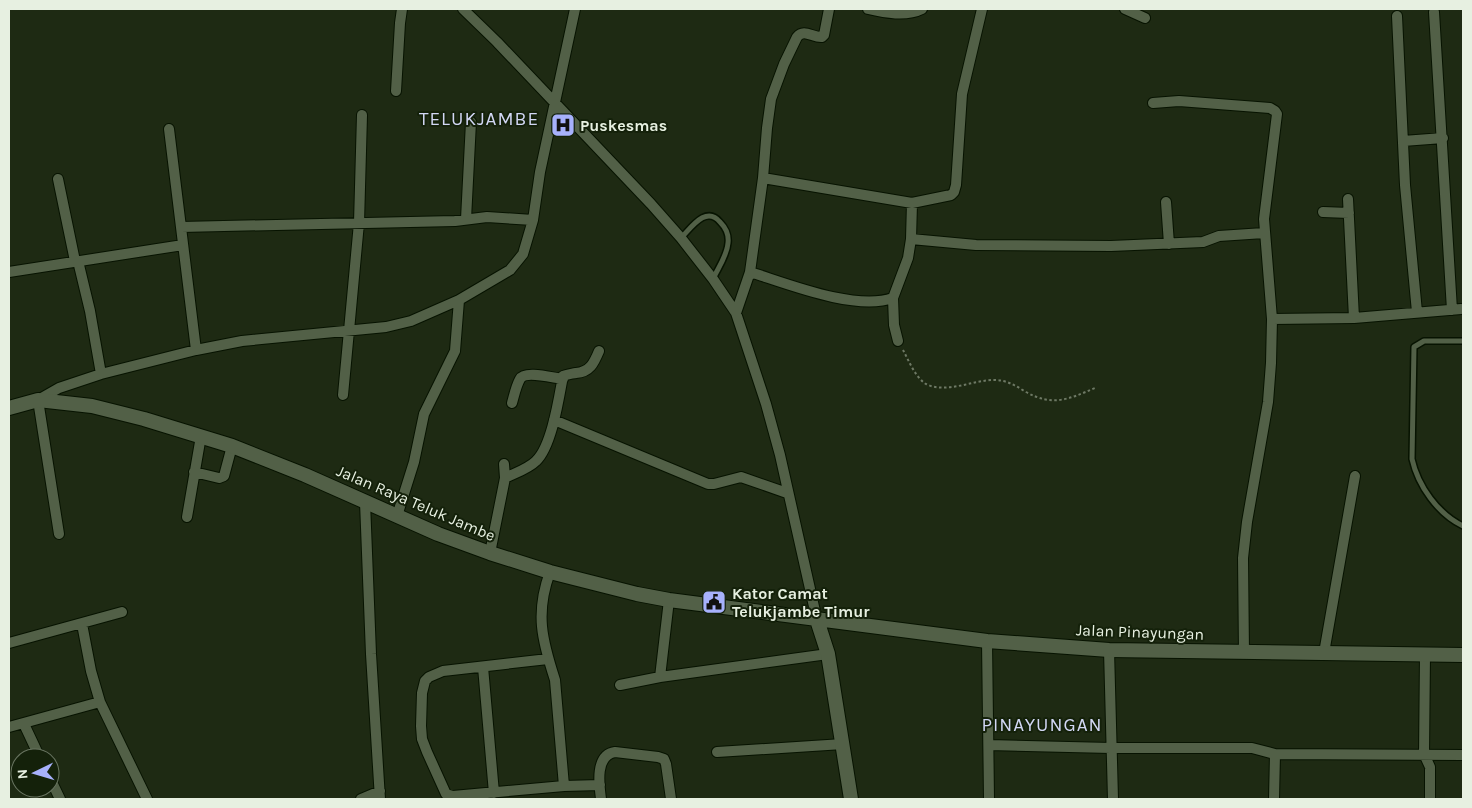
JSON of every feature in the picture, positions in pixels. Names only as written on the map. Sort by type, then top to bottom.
[{"type":"main road","name":"Jalan Raya Teluk Jambe","points":[[9,408],[38,400],[92,406],[232,446],[305,475],[438,534],[550,572],[669,600],[817,620]]},
{"type":"main road","name":"Jalan Pinayungan","points":[[817,620],[987,641],[1109,650],[1463,656]]},
{"type":"main road","points":[[817,620],[828,654],[851,799]]},
{"type":"street","points":[[396,91],[402,9]]},
{"type":"street","points":[[463,9],[497,42],[651,204],[713,278],[736,313],[766,404],[780,456],[817,620]]},
{"type":"street","points":[[58,534],[38,400],[59,388],[101,374],[196,350],[242,341],[386,327],[411,321],[459,300],[510,270],[523,254],[533,220],[540,172],[575,9]]},
{"type":"street","points":[[736,313],[750,272],[763,178],[771,99],[800,33],[804,32],[818,38],[822,37],[829,9]]},
{"type":"street","points":[[868,9],[903,14],[922,9]]},
{"type":"street","points":[[763,178],[912,203],[952,196],[954,192],[962,94],[982,9]]},
{"type":"street","points":[[1125,9],[1145,18]]},
{"type":"street","points":[[1272,319],[1354,318],[1456,309],[1434,12]]},
{"type":"street","points":[[1397,16],[1403,142],[1417,312]]},
{"type":"street","points":[[1153,102],[1179,101],[1270,108],[1275,110],[1277,114],[1264,219],[1272,319],[1268,402],[1247,522],[1243,558],[1244,653]]},
{"type":"street","points":[[343,396],[358,223],[362,115]]},
{"type":"street","points":[[466,219],[471,122]]},
{"type":"street","points":[[169,129],[196,350]]},
{"type":"street","points":[[1403,142],[1443,138]]},
{"type":"street","points":[[58,178],[76,261],[90,311],[101,374]]},
{"type":"street","points":[[1348,199],[1354,318]]},
{"type":"street","points":[[1166,202],[1169,244]]},
{"type":"street","points":[[898,341],[894,325],[893,298],[908,258],[911,239],[912,203]]},
{"type":"street","points":[[1323,212],[1349,213]]},
{"type":"street","points":[[181,227],[455,221],[486,217],[533,220]]},
{"type":"street","points":[[911,239],[976,245],[1024,246],[1169,244],[1203,242],[1219,236],[1264,233]]},
{"type":"street","points":[[9,272],[183,246]]},
{"type":"street","points":[[750,272],[832,296],[872,302],[893,298]]},
{"type":"street","points":[[397,516],[414,462],[424,414],[455,350],[459,300]]},
{"type":"street","points":[[505,478],[536,461],[544,450],[554,420],[563,376],[589,369],[593,365],[599,351]]},
{"type":"street","points":[[512,403],[520,378],[524,375],[534,374],[562,379]]},
{"type":"street","points":[[554,420],[708,484],[741,477],[787,493]]},
{"type":"street","points":[[187,517],[201,436]]},
{"type":"street","points":[[194,472],[219,478],[224,476],[232,446]]},
{"type":"street","points":[[490,553],[505,478],[504,464]]},
{"type":"street","points":[[1324,654],[1355,476]]},
{"type":"street","points":[[361,799],[380,795],[371,654],[365,502]]},
{"type":"street","points":[[550,572],[542,600],[540,619],[542,637],[555,680],[564,786]]},
{"type":"street","points":[[660,677],[669,600]]},
{"type":"street","points":[[9,643],[122,612]]},
{"type":"street","points":[[82,624],[91,672],[100,702],[147,799]]},
{"type":"street","points":[[987,641],[989,799]]},
{"type":"street","points":[[1109,650],[1113,799]]},
{"type":"street","points":[[620,685],[660,677],[828,654]]},
{"type":"street","points":[[1425,655],[1424,754],[1430,767],[1430,799]]},
{"type":"street","points":[[548,659],[443,671],[429,677],[425,681],[422,693],[421,726],[426,752],[446,794],[453,796],[564,786],[600,785]]},
{"type":"street","points":[[483,667],[494,793]]},
{"type":"street","points":[[9,728],[100,702]]},
{"type":"street","points":[[24,724],[35,748]]},
{"type":"street","points":[[717,752],[843,744]]},
{"type":"street","points":[[989,745],[1111,748],[1252,748],[1275,754],[1463,755]]},
{"type":"street","points":[[601,799],[602,762],[604,757],[615,752],[658,757],[664,760],[672,799]]},
{"type":"street","points":[[1274,799],[1275,754]]},
{"type":"lane","points":[[681,238],[704,216],[711,215],[717,218],[723,225],[728,242],[726,253],[713,278]]},
{"type":"lane","points":[[1463,341],[1424,341],[1414,347],[1412,459],[1414,469],[1436,506],[1450,520],[1463,526]]},
{"type":"path","points":[[898,341],[919,378],[927,384],[949,387],[994,380],[1005,381],[1031,394],[1056,402],[1095,388]]},
{"type":"place","name":"Puskesmas","points":[[563,125]]},
{"type":"place","name":"Kator Camat Telukjambe Timur","points":[[714,602]]},
{"type":"district","name":"TELUKJAMBE","points":[[479,119]]},
{"type":"district","name":"PINAYUNGAN","points":[[1042,725]]}]
